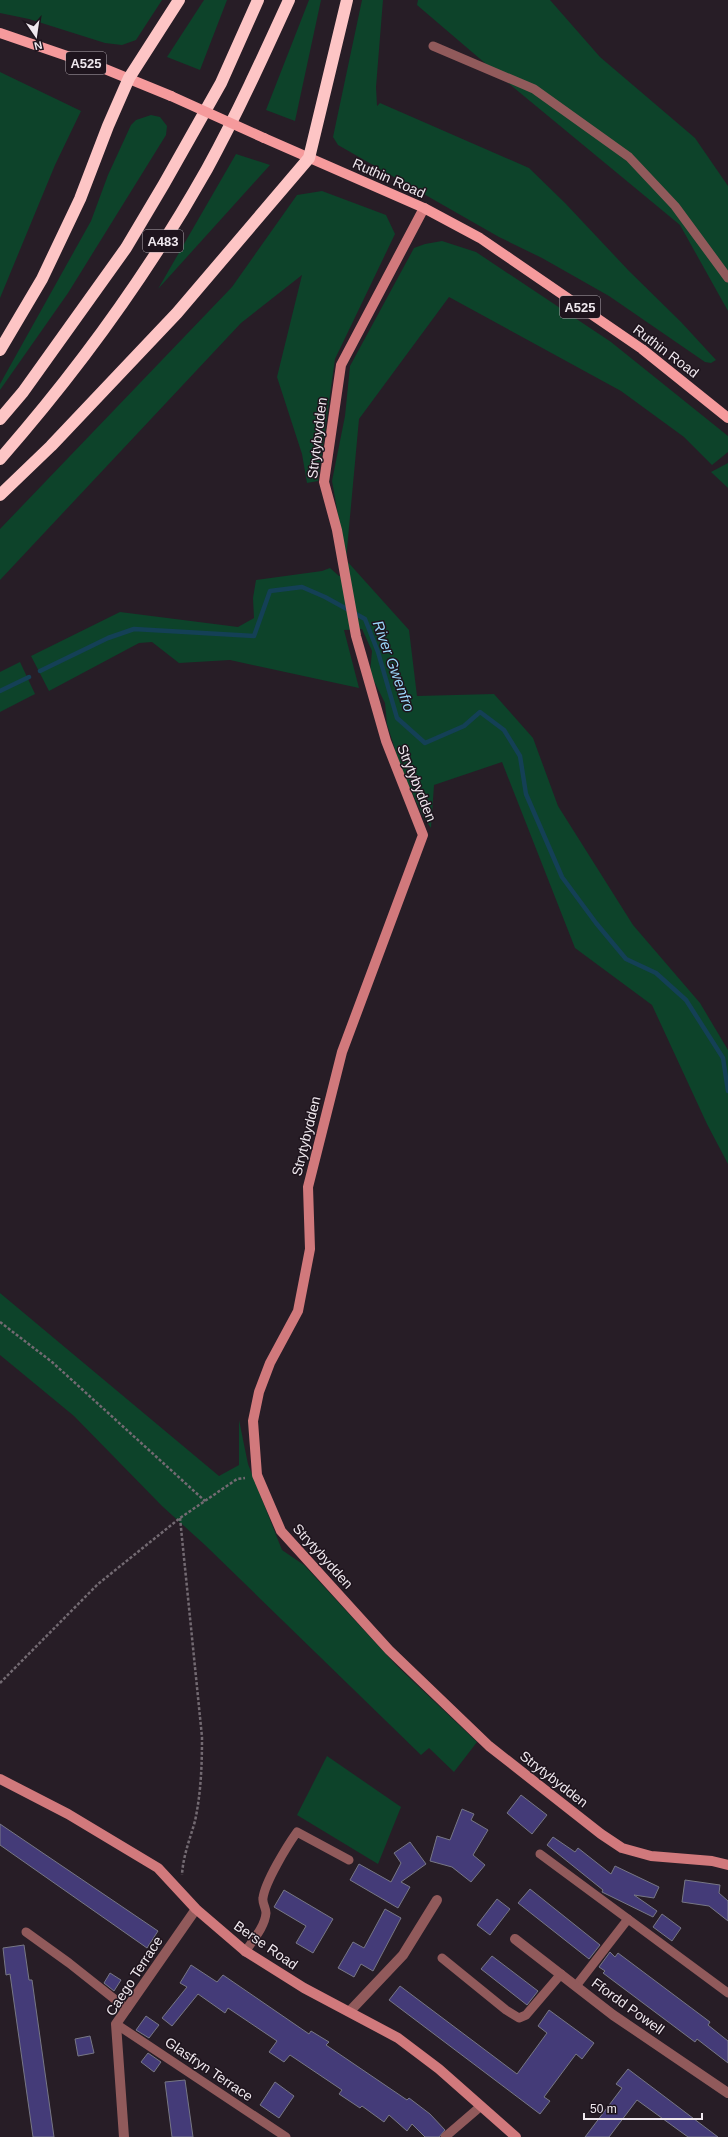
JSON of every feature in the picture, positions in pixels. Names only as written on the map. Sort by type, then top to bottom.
[{"type":"highway","points":[[0,350],[42,279],[80,199],[108,126],[129,78],[178,0]]},
{"type":"highway","name":"A483","points":[[0,419],[23,392],[126,248],[221,83],[258,0]]},
{"type":"highway","name":"A483","points":[[0,459],[85,357],[162,242],[206,169],[246,94],[289,0]]},
{"type":"highway","points":[[0,495],[51,446],[177,312],[309,158],[347,0]]},
{"type":"main road","name":"Ruthin Road","points":[[0,34],[129,78],[424,208],[480,238],[635,344],[728,418]]},
{"type":"street","name":"Strytybydden","points":[[424,208],[342,365],[324,482],[337,530],[353,619],[386,741],[423,835],[342,1052],[308,1187],[310,1250],[298,1311],[270,1363],[259,1392],[253,1421],[257,1475],[281,1531],[389,1650],[489,1746],[601,1834],[622,1848],[651,1856],[712,1861],[728,1865]]},
{"type":"street","name":"Berse Road","points":[[0,1779],[68,1814],[158,1868],[196,1910],[245,1952],[304,1988],[350,2011],[398,2038],[439,2069],[516,2137]]},
{"type":"street","points":[[350,2011],[403,1955],[437,1900]]},
{"type":"street","name":"Caego Terrace","points":[[124,2137],[116,2024],[196,1910]]},
{"type":"street","name":"Ffordd Powell","points":[[515,1939],[613,2015],[728,2093]]},
{"type":"lane","points":[[433,46],[534,89],[630,157],[675,206],[728,278]]},
{"type":"lane","points":[[245,1952],[263,1924],[266,1914],[263,1899],[267,1886],[297,1832],[349,1860]]},
{"type":"lane","points":[[540,1854],[728,1993]]},
{"type":"lane","points":[[576,1986],[628,1919]]},
{"type":"lane","points":[[26,1932],[69,1962],[126,2010]]},
{"type":"lane","points":[[442,1958],[506,2010],[519,2018],[526,2016],[561,1974]]},
{"type":"lane","name":"Glasfryn Terrace","points":[[116,2024],[286,2137]]},
{"type":"lane","points":[[446,2137],[481,2106]]},
{"type":"path","points":[[0,1322],[52,1362],[205,1501]]},
{"type":"path","points":[[0,1683],[98,1584],[180,1518],[237,1479],[257,1475]]},
{"type":"path","points":[[180,1518],[202,1737],[202,1767],[195,1820],[182,1862],[181,1893]]},
{"type":"green space","points":[[0,0],[162,0],[136,40],[122,45],[105,43],[29,19],[0,13]]},
{"type":"green space","points":[[204,0],[227,0],[200,70],[167,57]]},
{"type":"green space","points":[[309,0],[321,0],[295,121],[266,110]]},
{"type":"green space","points":[[362,0],[383,0],[376,87],[377,106],[380,103],[529,168],[681,322],[716,360],[711,363],[705,362],[609,296],[542,258],[499,237],[338,145],[333,137]]},
{"type":"green space","points":[[418,0],[550,0],[600,57],[695,138],[728,186],[728,311],[680,225],[513,87],[417,5]]},
{"type":"green space","points":[[0,72],[81,111],[55,165],[0,298]]},
{"type":"green space","points":[[151,115],[160,117],[167,126],[166,135],[68,293],[0,390],[0,384],[91,221],[108,175],[131,125],[136,120]]},
{"type":"green space","points":[[236,154],[270,165],[158,289]]},
{"type":"green space","points":[[322,191],[386,215],[395,234],[335,359],[318,481],[307,483],[302,454],[277,377],[302,275],[241,323],[0,580],[0,529],[232,287],[297,195]]},
{"type":"green space","points":[[442,241],[476,252],[611,342],[728,436],[728,452],[712,465],[684,437],[621,391],[449,297],[359,419],[346,560],[332,481],[345,416],[350,366],[414,248],[425,244]]},
{"type":"green space","points":[[728,463],[728,488],[711,472]]},
{"type":"green space","points":[[346,560],[409,630],[417,696],[494,694],[533,738],[558,806],[633,925],[700,1003],[728,1050],[728,1164],[707,1124],[652,1005],[575,948],[502,762],[434,785],[431,828],[424,818],[402,771],[387,724],[385,703],[370,673],[372,651],[362,629],[344,630],[359,688],[230,660],[179,663],[152,642],[139,643],[49,691],[31,656],[120,612],[238,627],[254,618],[253,598],[256,580],[322,571],[330,568],[339,576],[347,574]]},
{"type":"green space","points":[[20,662],[35,694],[0,712],[0,672]]},
{"type":"green space","points":[[0,1293],[219,1476],[239,1465],[239,1420],[248,1464],[282,1550],[304,1565],[397,1666],[477,1742],[454,1772],[429,1748],[421,1755],[205,1545],[162,1506],[74,1416],[0,1355]]},
{"type":"green space","points":[[327,1756],[401,1807],[378,1864],[297,1815]]},
{"type":"building","points":[[521,1795],[547,1815],[532,1834],[507,1813]]},
{"type":"building","points":[[462,1809],[474,1814],[471,1820],[488,1830],[473,1855],[485,1865],[471,1882],[452,1867],[430,1861],[437,1836],[450,1840]]},
{"type":"building","points":[[0,1824],[158,1931],[147,1948],[0,1845]]},
{"type":"building","points":[[553,1837],[575,1852],[578,1848],[611,1874],[615,1866],[659,1887],[654,1898],[634,1895],[657,1911],[653,1917],[602,1892],[603,1890],[547,1845]]},
{"type":"building","points":[[410,1842],[426,1864],[401,1882],[410,1887],[398,1908],[350,1880],[359,1864],[391,1882],[401,1863],[394,1853]]},
{"type":"building","points":[[685,1880],[720,1885],[719,1893],[728,1901],[728,1921],[709,1906],[682,1902]]},
{"type":"building","points":[[530,1889],[600,1945],[589,1959],[518,1903]]},
{"type":"building","points":[[284,1890],[333,1919],[313,1953],[296,1943],[306,1926],[274,1907]]},
{"type":"building","points":[[497,1899],[510,1909],[490,1935],[477,1925]]},
{"type":"building","points":[[385,1909],[401,1918],[373,1971],[361,1964],[354,1977],[338,1968],[353,1942],[364,1948]]},
{"type":"building","points":[[662,1914],[681,1928],[672,1941],[653,1927]]},
{"type":"building","points":[[24,1945],[29,1980],[32,1980],[54,2137],[33,2137],[10,1974],[6,1975],[3,1948]]},
{"type":"building","points":[[610,1952],[615,1957],[618,1953],[710,2022],[708,2025],[728,2041],[728,2063],[697,2039],[695,2042],[603,1973],[605,1971],[599,1967]]},
{"type":"building","points":[[492,1956],[538,1991],[527,2005],[481,1969]]},
{"type":"building","points":[[191,1965],[217,1982],[223,1975],[309,2034],[311,2031],[329,2042],[326,2045],[407,2100],[409,2098],[430,2114],[445,2130],[439,2137],[425,2137],[412,2124],[407,2131],[389,2115],[384,2122],[362,2106],[360,2108],[339,2094],[342,2090],[290,2055],[284,2062],[269,2052],[277,2041],[228,2008],[225,2013],[198,1994],[172,2026],[162,2018],[187,1987],[180,1983]]},
{"type":"building","points":[[110,1973],[121,1980],[114,1991],[104,1983]]},
{"type":"building","points":[[400,1986],[517,2074],[547,2033],[538,2026],[549,2010],[594,2043],[582,2059],[576,2054],[544,2097],[550,2101],[540,2114],[389,2000]]},
{"type":"building","points":[[146,2016],[159,2025],[149,2038],[136,2030]]},
{"type":"building","points":[[90,2036],[94,2053],[78,2056],[75,2039]]},
{"type":"building","points":[[148,2053],[161,2062],[154,2072],[141,2062]]},
{"type":"building","points":[[628,2069],[718,2137],[688,2137],[637,2100],[609,2137],[585,2137],[622,2088],[616,2084]]},
{"type":"building","points":[[185,2080],[193,2137],[172,2137],[165,2082]]},
{"type":"building","points":[[275,2082],[294,2096],[279,2118],[260,2105]]},
{"type":"waterway","name":"River Gwenfro","points":[[40,671],[108,638],[134,629],[254,636],[270,591],[302,587],[325,597],[365,619],[378,652],[397,718],[425,743],[464,726],[480,712],[504,730],[520,756],[526,794],[562,877],[596,923],[626,959],[656,973],[686,1000],[723,1058],[728,1091]]},
{"type":"waterway","name":"River Gwenfro","points":[[0,691],[29,677]]}]
